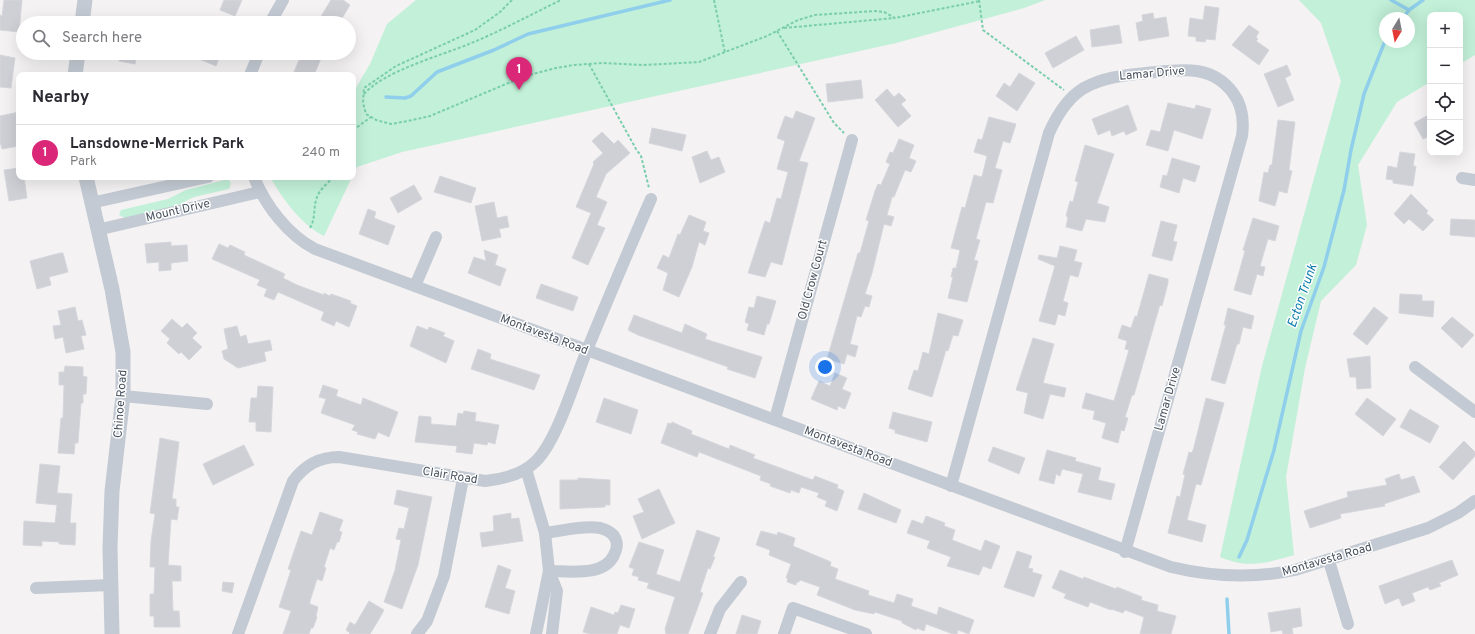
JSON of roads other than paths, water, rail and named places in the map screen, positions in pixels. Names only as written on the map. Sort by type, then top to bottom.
[{"type":"street","points":[[83,16],[85,0]]},
{"type":"street","points":[[274,16],[283,0]]},
{"type":"street","points":[[76,72],[77,60]]},
{"type":"street","points":[[251,72],[256,60]]},
{"type":"street","name":"Lamar Drive","points":[[950,486],[1049,132],[1054,120],[1073,96],[1096,82],[1128,75],[1178,70],[1209,73],[1224,81],[1235,95],[1243,115],[1242,136],[1125,552]]},
{"type":"street","name":"Old Crow Court","points":[[775,419],[852,140]]},
{"type":"street","points":[[1462,178],[1475,180]]},
{"type":"street","name":"Chinoe Road","points":[[87,180],[121,333],[124,366],[123,396],[112,491],[110,548],[112,634]]},
{"type":"street","points":[[91,203],[194,180]]},
{"type":"street","name":"Montavesta Road","points":[[255,180],[260,192],[290,229],[307,245],[586,351],[775,419],[1125,552],[1171,568],[1198,574],[1230,577],[1273,575],[1329,561],[1428,528],[1458,513],[1475,501]]},
{"type":"street","name":"Mount Drive","points":[[97,230],[260,192]]},
{"type":"street","name":"Clair Road","points":[[238,634],[287,494],[293,480],[307,466],[322,459],[339,457],[462,479],[485,481],[508,477],[526,469],[536,462],[549,444],[586,351],[651,199]]},
{"type":"street","points":[[416,286],[436,237]]},
{"type":"street","points":[[1414,367],[1475,412]]},
{"type":"street","points":[[123,396],[207,404]]},
{"type":"street","points":[[526,469],[545,534],[549,571],[557,591],[552,634]]},
{"type":"street","points":[[417,634],[427,621],[444,576],[462,479]]},
{"type":"street","points":[[545,534],[599,528],[611,532],[616,541],[616,552],[612,561],[604,566],[590,570],[549,571]]},
{"type":"street","points":[[1329,561],[1348,624]]},
{"type":"street","points":[[536,634],[549,571]]},
{"type":"street","points":[[710,634],[720,609],[741,582]]},
{"type":"street","points":[[36,588],[111,585]]},
{"type":"street","points":[[784,634],[793,608],[866,634]]},
{"type":"waterway","points":[[386,97],[405,98],[411,96],[437,72],[494,50],[528,34],[670,0]]},
{"type":"waterway","points":[[1391,0],[1409,10]]},
{"type":"waterway","name":"Ecton Trunk","points":[[1408,12],[1423,0]]},
{"type":"waterway","name":"Ecton Trunk","points":[[1239,557],[1247,540],[1274,450],[1301,331],[1324,267],[1344,190],[1351,150],[1364,94],[1382,48]]},
{"type":"waterway","name":"Ecton Trunk","points":[[1227,599],[1229,634]]},
{"type":"place","name":"Lansdowne-Merrick Park","points":[[519,90]]}]
